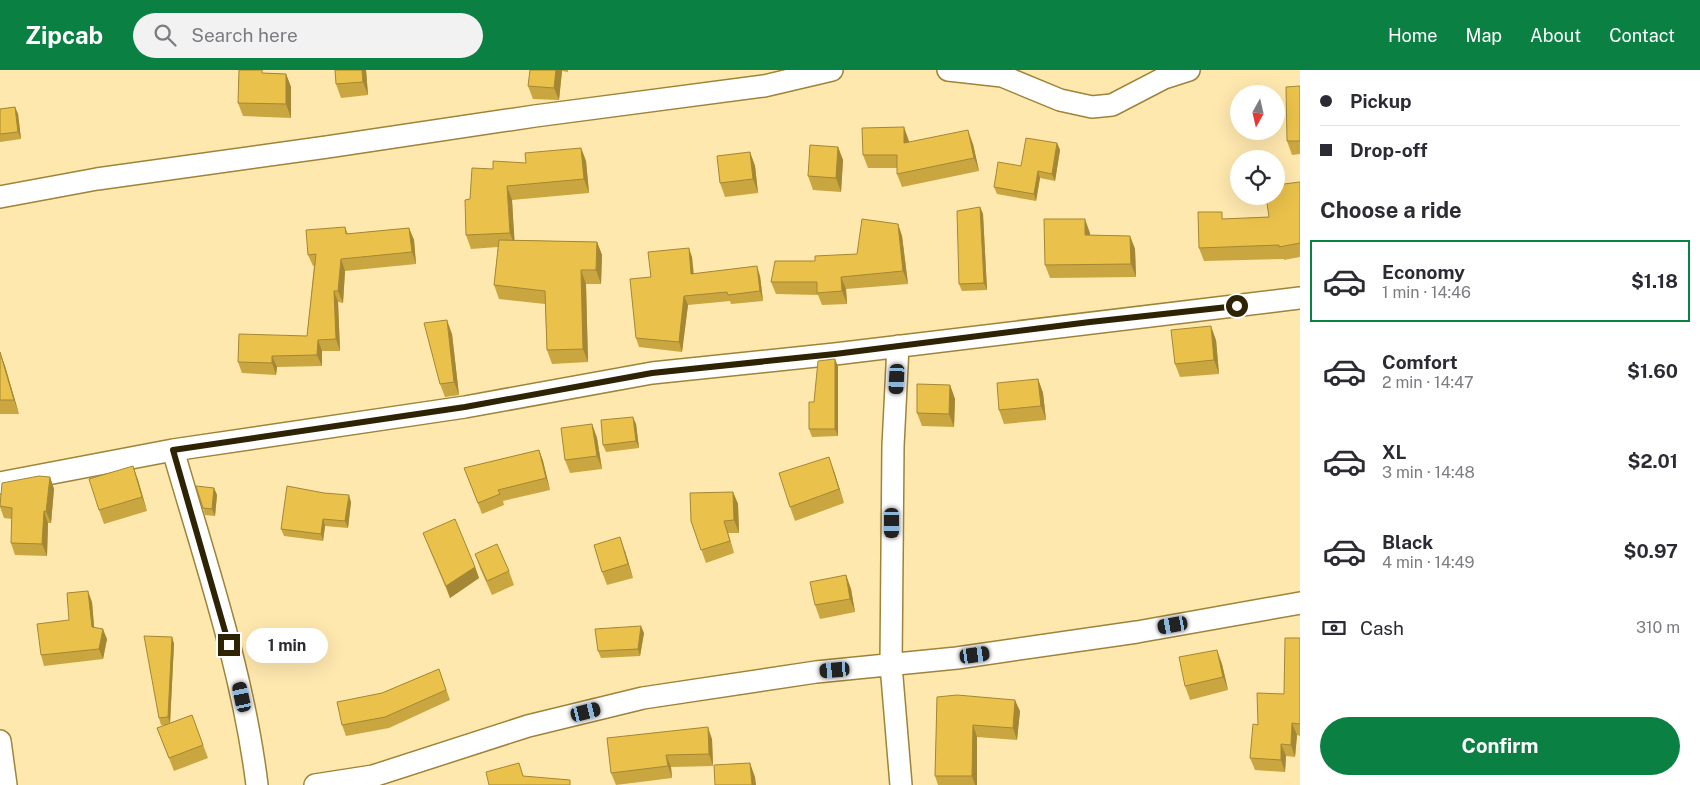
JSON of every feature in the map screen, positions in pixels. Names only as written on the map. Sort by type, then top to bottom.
[{"type":"street","points":[[0,197],[97,179],[535,116],[764,86],[832,70]]},
{"type":"street","points":[[948,70],[1002,76],[1060,100],[1092,107],[1112,105],[1164,78],[1189,70]]},
{"type":"street","points":[[0,483],[173,450],[465,407],[652,373],[1300,298]]},
{"type":"street","points":[[898,346],[893,446],[891,665],[901,785]]},
{"type":"street","points":[[173,450],[234,662],[253,751],[257,785]]},
{"type":"street","points":[[315,785],[373,776],[528,726],[643,698],[816,672],[957,658],[1137,632],[1300,603]]},
{"type":"street","points":[[0,741],[6,785]]},
{"type":"building","points":[[239,70],[262,70],[262,73],[286,74],[286,104],[238,103]]},
{"type":"building","points":[[335,70],[362,70],[363,82],[336,84]]},
{"type":"building","points":[[530,70],[556,70],[554,88],[528,86]]},
{"type":"building","points":[[1300,86],[1300,141],[1287,141],[1286,87]]},
{"type":"building","points":[[15,107],[18,132],[0,134],[0,109]]},
{"type":"building","points":[[904,127],[904,143],[968,130],[974,158],[897,174],[897,155],[863,155],[862,128]]},
{"type":"building","points":[[1026,138],[1057,143],[1052,174],[1038,171],[1034,194],[994,187],[998,162],[1021,166]]},
{"type":"building","points":[[810,145],[838,147],[836,178],[808,176]]},
{"type":"building","points":[[581,148],[584,179],[507,186],[510,233],[466,235],[465,200],[470,199],[472,168],[493,169],[493,161],[526,163],[525,153]]},
{"type":"building","points":[[750,152],[753,179],[720,183],[717,156]]},
{"type":"building","points":[[1300,182],[1300,243],[1279,247],[1279,245],[1199,248],[1198,212],[1222,212],[1222,219],[1269,217],[1267,205],[1285,205],[1285,184]]},
{"type":"building","points":[[980,207],[984,283],[959,284],[957,211]]},
{"type":"building","points":[[862,219],[898,224],[903,271],[841,277],[842,291],[817,293],[817,282],[771,282],[775,261],[815,261],[815,256],[857,254]]},
{"type":"building","points":[[1044,219],[1085,219],[1085,235],[1130,236],[1131,264],[1045,265]]},
{"type":"building","points":[[345,227],[346,234],[409,228],[412,252],[341,259],[338,291],[334,291],[336,339],[318,340],[317,355],[272,356],[272,363],[238,362],[239,334],[307,336],[316,254],[308,255],[306,230]]},
{"type":"building","points":[[499,240],[597,242],[596,270],[581,270],[583,349],[547,350],[545,291],[494,285]]},
{"type":"building","points":[[689,248],[691,274],[757,266],[760,291],[728,295],[727,292],[684,296],[679,342],[636,338],[630,279],[651,277],[648,252]]},
{"type":"building","points":[[447,320],[454,382],[440,384],[424,323]]},
{"type":"building","points":[[1211,326],[1214,360],[1175,364],[1171,330]]},
{"type":"building","points":[[0,352],[14,400],[0,400]]},
{"type":"building","points":[[835,359],[835,429],[809,429],[809,402],[814,402],[818,361]]},
{"type":"building","points":[[1038,379],[1041,406],[999,410],[997,383]]},
{"type":"building","points":[[917,384],[950,385],[949,414],[917,413]]},
{"type":"building","points":[[633,417],[636,441],[603,445],[601,420]]},
{"type":"building","points":[[592,424],[597,456],[565,460],[561,428]]},
{"type":"building","points":[[539,450],[546,478],[498,490],[500,494],[478,503],[464,468]]},
{"type":"building","points":[[829,457],[839,489],[790,507],[779,473]]},
{"type":"building","points":[[133,466],[142,497],[99,510],[89,479]]},
{"type":"building","points":[[39,476],[50,477],[46,512],[44,511],[42,544],[11,543],[12,508],[0,506],[2,483]]},
{"type":"building","points":[[196,486],[214,488],[212,509],[203,508]]},
{"type":"building","points":[[287,486],[324,493],[349,495],[345,521],[323,519],[321,534],[281,529]]},
{"type":"building","points":[[733,492],[734,520],[724,521],[730,541],[701,550],[691,521],[690,493]]},
{"type":"building","points":[[455,519],[475,567],[446,586],[423,533]]},
{"type":"building","points":[[620,537],[628,564],[602,572],[594,545]]},
{"type":"building","points":[[497,544],[509,571],[487,581],[475,554]]},
{"type":"building","points":[[846,575],[850,599],[815,605],[810,582]]},
{"type":"building","points":[[88,591],[92,627],[103,629],[99,649],[41,655],[37,624],[69,620],[67,593]]},
{"type":"building","points":[[641,626],[638,649],[598,651],[595,629]]},
{"type":"building","points":[[144,636],[172,637],[168,717],[159,718]]},
{"type":"building","points":[[1285,638],[1300,638],[1300,724],[1292,723],[1291,745],[1281,744],[1281,760],[1250,758],[1253,724],[1258,725],[1257,693],[1284,694]]},
{"type":"building","points":[[1217,650],[1223,677],[1185,686],[1179,657]]},
{"type":"building","points":[[439,669],[446,690],[385,717],[342,725],[337,702],[382,693]]},
{"type":"building","points":[[957,695],[1015,700],[1013,728],[973,725],[972,776],[935,776],[937,697]]},
{"type":"building","points":[[192,715],[203,745],[169,758],[157,728]]},
{"type":"building","points":[[708,727],[709,754],[666,755],[668,766],[611,773],[607,738]]},
{"type":"building","points":[[519,763],[523,776],[570,780],[570,785],[489,785],[486,772]]},
{"type":"building","points":[[750,763],[752,785],[715,785],[714,765]]},
{"type":"route","points":[[229,645],[173,450],[465,407],[652,373],[835,354],[1090,322],[1237,306]]}]
